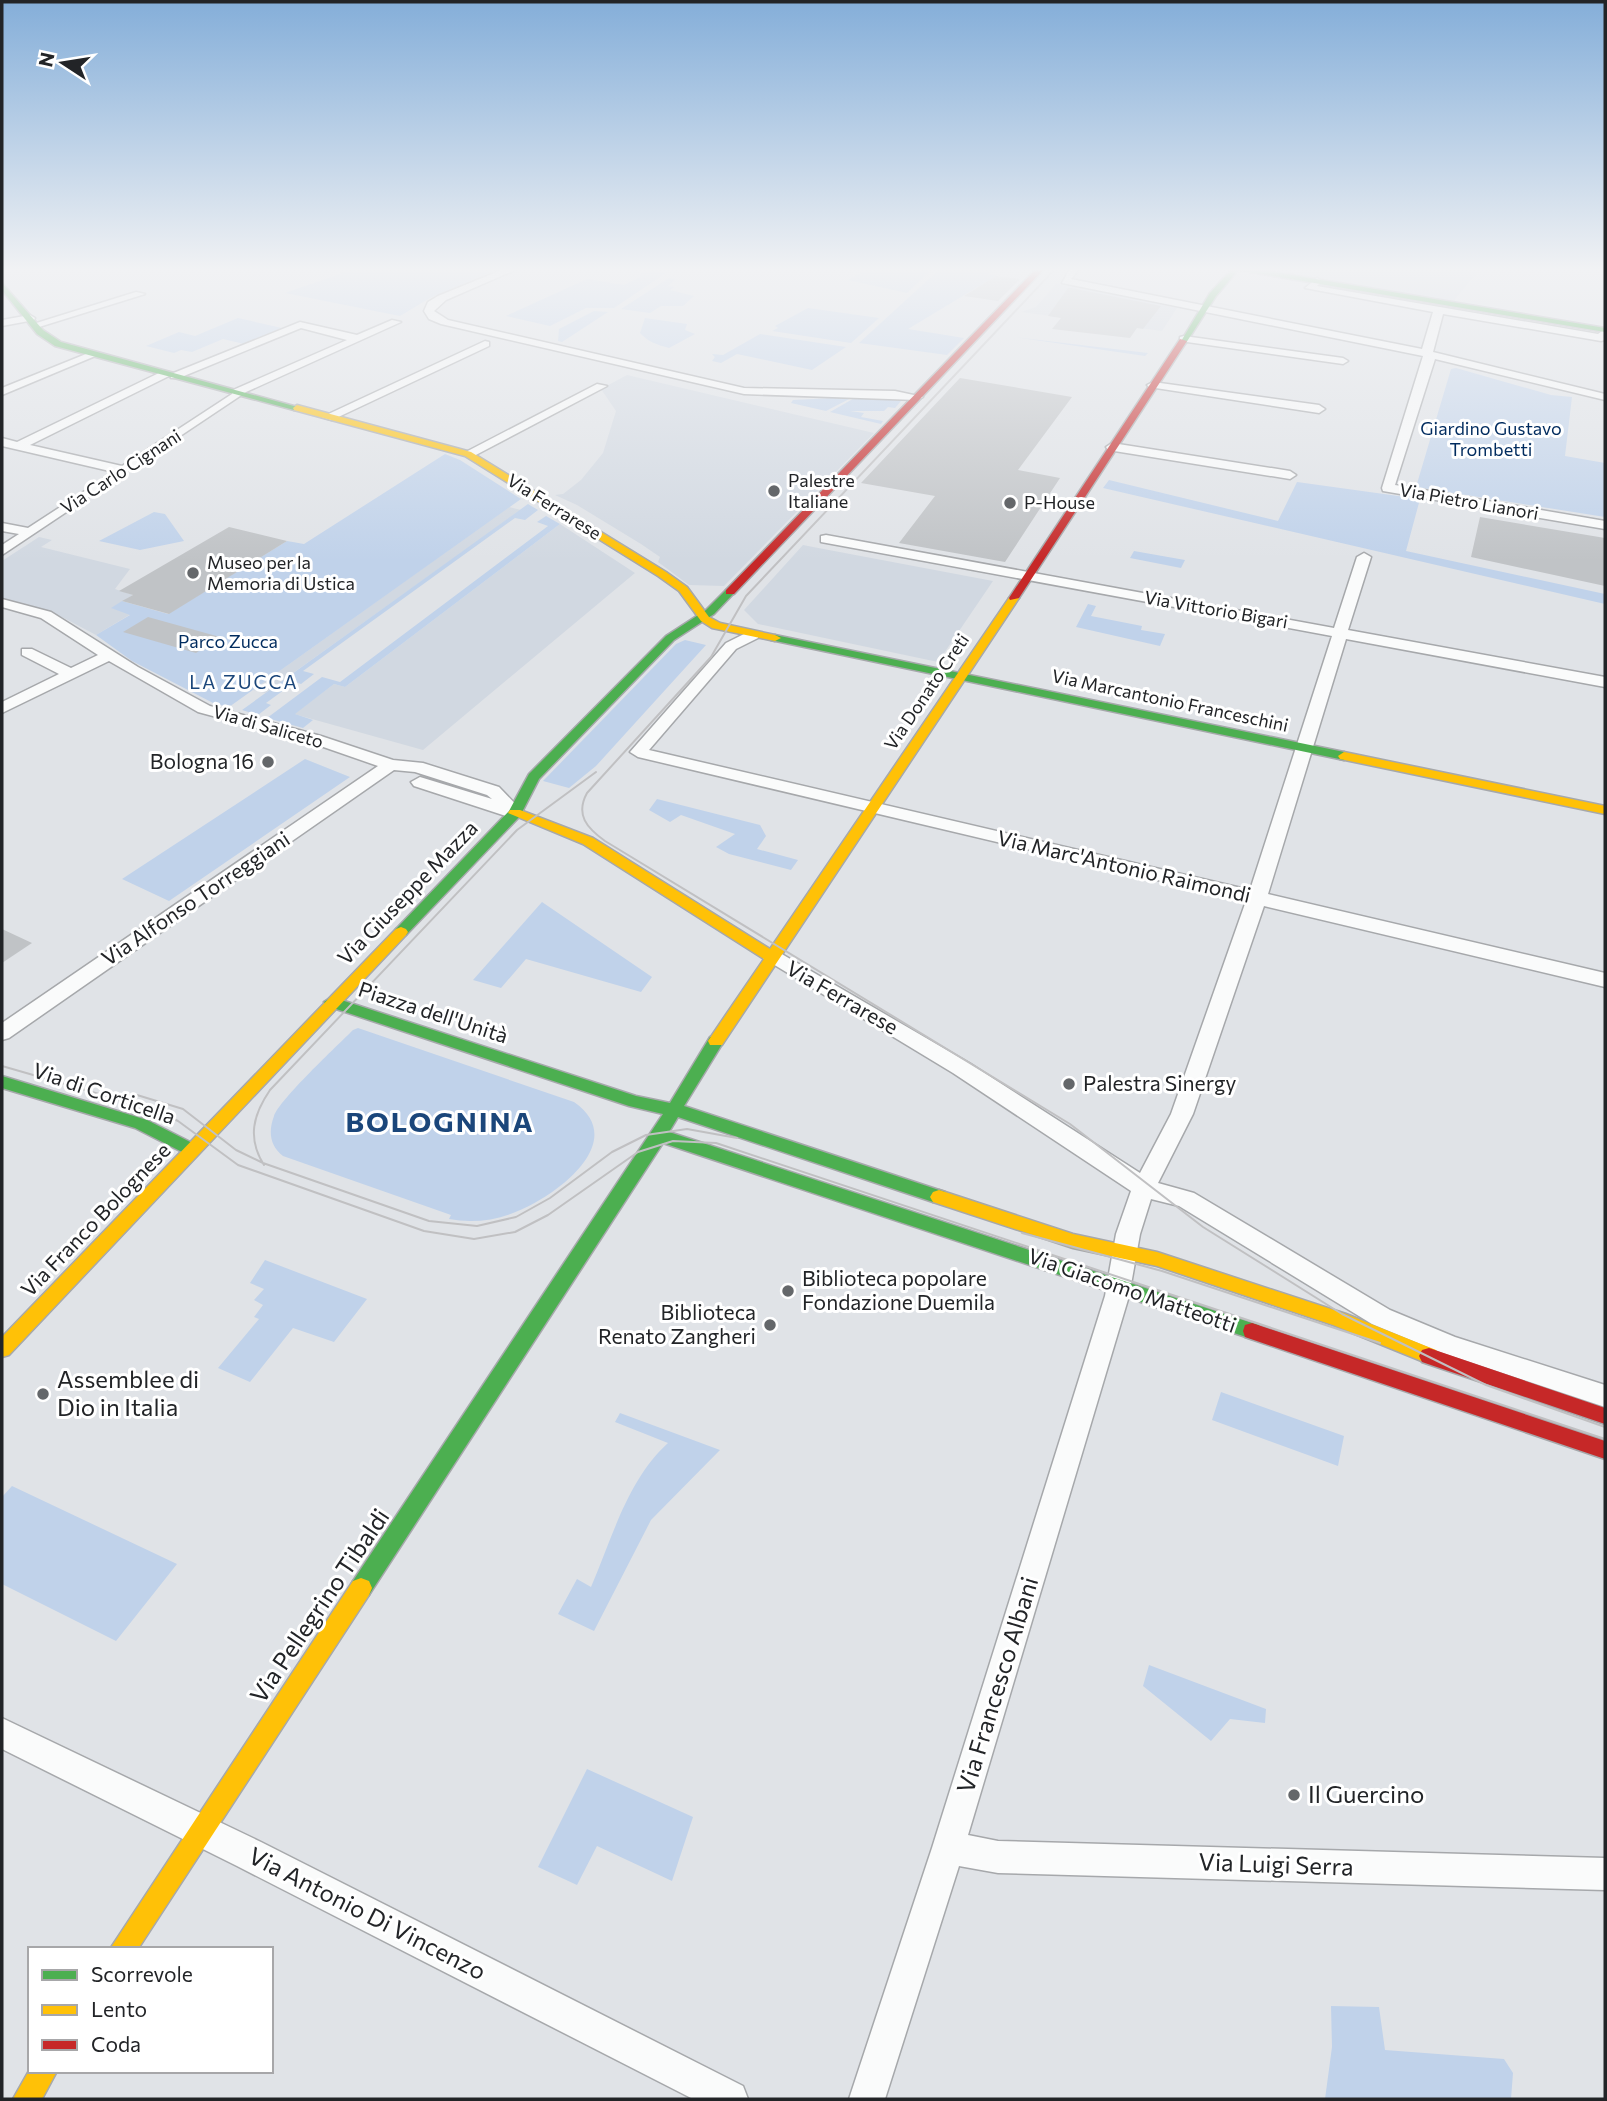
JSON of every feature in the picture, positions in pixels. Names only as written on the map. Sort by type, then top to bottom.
[{"type":"main road","name":"Via Ferrarese","points":[[134,365],[468,454],[683,589],[703,617]]},
{"type":"main road","points":[[515,813],[534,777],[683,628],[703,617],[735,587],[948,365]]},
{"type":"main road","name":"Via Donato Creti","points":[[773,958],[1166,365]]},
{"type":"main road","name":"Via Ferrarese","points":[[640,560],[685,615],[683,628]]},
{"type":"main road","points":[[683,589],[716,591],[735,587]]},
{"type":"main road","name":"Via Marcantonio Franceschini","points":[[703,617],[713,625],[753,635],[1605,810]]},
{"type":"main road","name":"Via Ferrarese","points":[[515,813],[601,849],[773,958]]},
{"type":"main road","name":"Via Giuseppe Mazza","points":[[332,1002],[515,813]]},
{"type":"main road","points":[[660,1132],[773,958]]},
{"type":"main road","name":"Piazza dell'Unità","points":[[192,1150],[332,1002],[635,1102],[673,1109]]},
{"type":"main road","name":"Via di Corticella","points":[[2,1082],[141,1124],[192,1150]]},
{"type":"main road","name":"Piazza dell'Unità","points":[[635,1102],[653,1114],[660,1132]]},
{"type":"main road","name":"Via Giacomo Matteotti","points":[[673,1109],[1073,1241],[1121,1269],[1157,1259],[1339,1319],[1442,1362],[1605,1416]]},
{"type":"main road","name":"Via Giacomo Matteotti","points":[[660,1132],[724,1154],[1121,1269],[1605,1450]]},
{"type":"main road","name":"Via Pellegrino Tibaldi","points":[[124,1947],[199,1829],[660,1132]]},
{"type":"main road","name":"Via Franco Bolognese","points":[[2,1349],[192,1150]]},
{"type":"main road","points":[[26,2099],[43,2073]]},
{"type":"street","points":[[2,393],[69,365]]},
{"type":"street","points":[[18,446],[196,365]]},
{"type":"street","name":"Via Carlo Cignani","points":[[2,551],[239,393],[301,365]]},
{"type":"street","points":[[328,417],[440,365]]},
{"type":"street","points":[[636,365],[764,393],[863,391],[917,397]]},
{"type":"street","name":"Via Pietro Lianori","points":[[1426,365],[1388,488],[1605,525]]},
{"type":"street","points":[[1471,365],[1605,397]]},
{"type":"street","points":[[1153,385],[1319,409]]},
{"type":"street","points":[[468,454],[601,386]]},
{"type":"street","points":[[2,442],[123,470]]},
{"type":"street","points":[[1112,447],[1290,475]]},
{"type":"street","points":[[2,527],[30,531]]},
{"type":"street","name":"Via Vittorio Bigari","points":[[826,539],[1605,682]]},
{"type":"street","name":"Via Francesco Albani","points":[[867,2099],[948,1848],[1144,1188],[1172,1140],[1182,1114],[1257,898],[1364,557]]},
{"type":"street","name":"Via di Saliceto","points":[[2,603],[46,615],[204,709],[315,739],[391,765],[408,777],[515,813]]},
{"type":"street","name":"Via Marc'Antonio Raimondi","points":[[753,635],[731,646],[638,752],[1605,980]]},
{"type":"street","points":[[27,652],[71,674]]},
{"type":"street","points":[[2,708],[110,655]]},
{"type":"street","name":"Via Alfonso Torreggiani","points":[[2,1033],[391,765]]},
{"type":"street","name":"Via Ferrarese","points":[[773,958],[961,1068],[1095,1153],[1144,1188],[1186,1199],[1381,1317],[1449,1345],[1605,1396]]},
{"type":"street","name":"Via Antonio Di Vincenzo","points":[[2,1733],[199,1829],[730,2099]]},
{"type":"street","name":"Via Luigi Serra","points":[[948,1848],[999,1857],[1605,1874]]},
{"type":"shaded area","points":[[627,375],[874,433],[724,586],[689,585],[658,562],[660,557],[641,544],[577,505],[555,495],[563,494],[581,480],[603,453],[616,411],[601,389]]},
{"type":"shaded area","points":[[509,507],[521,510],[265,693],[253,690]]},
{"type":"shaded area","points":[[560,524],[635,573],[423,750],[294,714],[334,684],[345,687]]},
{"type":"shaded area","points":[[39,537],[52,540],[41,547],[130,569],[115,589],[133,595],[112,608],[131,614],[96,635],[62,617],[2,600],[2,561]]},
{"type":"shaded area","points":[[803,545],[993,581],[938,662],[758,624],[744,610]]},
{"type":"green space","points":[[789,365],[819,365],[812,370]]},
{"type":"green space","name":"Giardino Gustavo Trombetti","points":[[1456,368],[1551,395],[1572,397],[1565,456],[1605,463],[1605,517],[1416,487],[1451,369]]},
{"type":"green space","points":[[858,396],[901,401],[895,408],[888,407],[884,411],[850,411],[864,413],[861,417],[883,421],[881,424],[830,412]]},
{"type":"green space","points":[[853,397],[826,411],[791,403],[793,400]]},
{"type":"green space","name":"Parco Zucca","points":[[445,454],[460,460],[521,499],[229,707],[215,704],[132,661],[96,635],[130,615],[111,608],[122,601],[168,614],[287,541],[304,544]]},
{"type":"green space","points":[[1109,480],[1278,521],[1297,482],[1420,499],[1406,551],[1605,594],[1605,604],[1103,488]]},
{"type":"green space","points":[[528,504],[538,510],[525,520],[515,518],[303,671],[314,674],[301,684],[295,682],[266,703],[271,705],[258,715],[242,710]]},
{"type":"green space","points":[[154,512],[165,514],[184,541],[140,550],[99,541]]},
{"type":"green space","points":[[546,516],[560,524],[345,687],[334,684],[295,714],[313,720],[303,728],[267,718],[322,677],[340,682],[548,526],[537,522]]},
{"type":"green space","points":[[1134,551],[1185,560],[1181,568],[1130,558]]},
{"type":"green space","points":[[1088,604],[1096,606],[1091,616],[1142,626],[1141,630],[1165,634],[1160,646],[1076,627]]},
{"type":"green space","points":[[685,640],[706,645],[596,766],[569,788],[543,781],[676,644]]},
{"type":"green space","points":[[305,759],[350,777],[169,901],[122,879]]},
{"type":"green space","points":[[657,799],[760,825],[766,836],[757,849],[798,860],[791,870],[729,854],[716,847],[735,834],[681,815],[670,822],[649,810]]},
{"type":"green space","points":[[542,902],[652,977],[641,992],[526,959],[501,988],[473,980]]},
{"type":"green space","points":[[358,1028],[574,1102],[590,1118],[594,1134],[590,1151],[580,1167],[565,1182],[529,1206],[505,1216],[473,1221],[449,1219],[451,1215],[283,1156],[275,1148],[271,1133],[278,1108],[353,1030]]},
{"type":"green space","points":[[265,1260],[367,1299],[334,1342],[293,1328],[250,1382],[218,1368],[259,1319],[254,1317],[263,1305],[254,1300],[264,1289],[250,1283]]},
{"type":"green space","points":[[1221,1392],[1344,1436],[1338,1466],[1212,1420]]},
{"type":"green space","points":[[620,1413],[720,1450],[651,1520],[594,1631],[558,1614],[577,1579],[591,1587],[632,1491],[654,1458],[668,1443],[615,1422]]},
{"type":"green space","points":[[12,1486],[177,1564],[116,1641],[2,1584],[2,1497]]},
{"type":"green space","points":[[1149,1665],[1266,1709],[1265,1723],[1230,1719],[1211,1741],[1143,1686]]},
{"type":"green space","points":[[587,1769],[693,1817],[672,1881],[597,1846],[577,1885],[538,1867]]},
{"type":"green space","points":[[1331,2006],[1379,2007],[1385,2050],[1504,2059],[1513,2073],[1511,2099],[1325,2099],[1332,2047]]},
{"type":"building","points":[[960,378],[1072,397],[1018,470],[1060,478],[1005,562],[899,543],[935,496],[861,483]]},
{"type":"building","points":[[1480,517],[1605,538],[1605,586],[1471,557]]},
{"type":"building","name":"Museo per la Memoria di Ustica","points":[[229,527],[287,541],[169,614],[122,601],[133,595],[119,591]]},
{"type":"building","points":[[148,617],[220,637],[196,653],[123,632]]},
{"type":"building","points":[[2,929],[32,943],[2,963]]},
{"type":"tram line","points":[[964,365],[746,596],[711,657],[587,793],[582,808],[588,826],[605,841],[1070,1124],[1203,1227],[1342,1314],[1486,1385],[1605,1427]]},
{"type":"tram line","points":[[263,1163],[255,1145],[254,1127],[270,1090],[517,830],[596,772]]},
{"type":"tram line","points":[[2,1066],[158,1111],[178,1121],[238,1165],[424,1231],[474,1239],[515,1232],[548,1215],[638,1152],[673,1141],[716,1143],[1605,1439]]},
{"type":"tram line","points":[[137,1095],[183,1109],[236,1150],[263,1163]]},
{"type":"tram line","points":[[263,1163],[429,1221],[477,1226],[516,1217],[550,1198],[612,1152],[646,1135],[687,1129],[737,1138]]},
{"type":"tram line","points":[[1022,1233],[1162,1271],[1380,1343]]},
{"type":"traffic: fast","points":[[137,365],[297,408]]},
{"type":"traffic: fast","points":[[401,932],[515,813],[534,777],[670,638],[710,612],[730,592]]},
{"type":"traffic: fast","points":[[775,638],[1344,756]]},
{"type":"traffic: fast","points":[[332,1002],[635,1102],[683,1112],[939,1197]]},
{"type":"traffic: fast","points":[[361,1588],[652,1146],[716,1041]]},
{"type":"traffic: fast","points":[[2,1082],[141,1124],[192,1150]]},
{"type":"traffic: fast","points":[[659,1135],[1252,1331]]},
{"type":"traffic: slow","points":[[297,408],[468,454],[662,574],[683,589],[705,619],[716,626],[775,638]]},
{"type":"traffic: slow","points":[[716,1041],[1014,598]]},
{"type":"traffic: slow","points":[[1344,756],[1605,810]]},
{"type":"traffic: slow","points":[[515,813],[588,841],[773,958]]},
{"type":"traffic: slow","points":[[2,1349],[401,932]]},
{"type":"traffic: slow","points":[[939,1197],[1073,1241],[1157,1259],[1339,1319],[1429,1356]]},
{"type":"traffic: slow","points":[[124,1947],[361,1588]]},
{"type":"traffic: slow","points":[[26,2099],[43,2073]]},
{"type":"traffic: jam","points":[[730,592],[948,365]]},
{"type":"traffic: jam","points":[[1014,598],[1167,365]]},
{"type":"traffic: jam","points":[[1252,1331],[1605,1450]]},
{"type":"traffic: jam","points":[[1429,1356],[1605,1416]]},
{"type":"place","name":"Palestre Italiane","points":[[774,491]]},
{"type":"place","name":"P-House","points":[[1010,503]]},
{"type":"place","name":"Museo per la Memoria di Ustica","points":[[193,573]]},
{"type":"place","name":"Bologna 16","points":[[268,762]]},
{"type":"place","name":"Palestra Sinergy","points":[[1069,1084]]},
{"type":"place","name":"Biblioteca popolare Fondazione Duemila","points":[[788,1291]]},
{"type":"place","name":"Biblioteca Renato Zangheri","points":[[770,1325]]},
{"type":"place","name":"Assemblee di Dio in Italia","points":[[43,1394]]},
{"type":"place","name":"Il Guercino","points":[[1294,1795]]},
{"type":"district","name":"LA ZUCCA","points":[[244,682]]},
{"type":"district","name":"BOLOGNINA","points":[[440,1122]]}]
